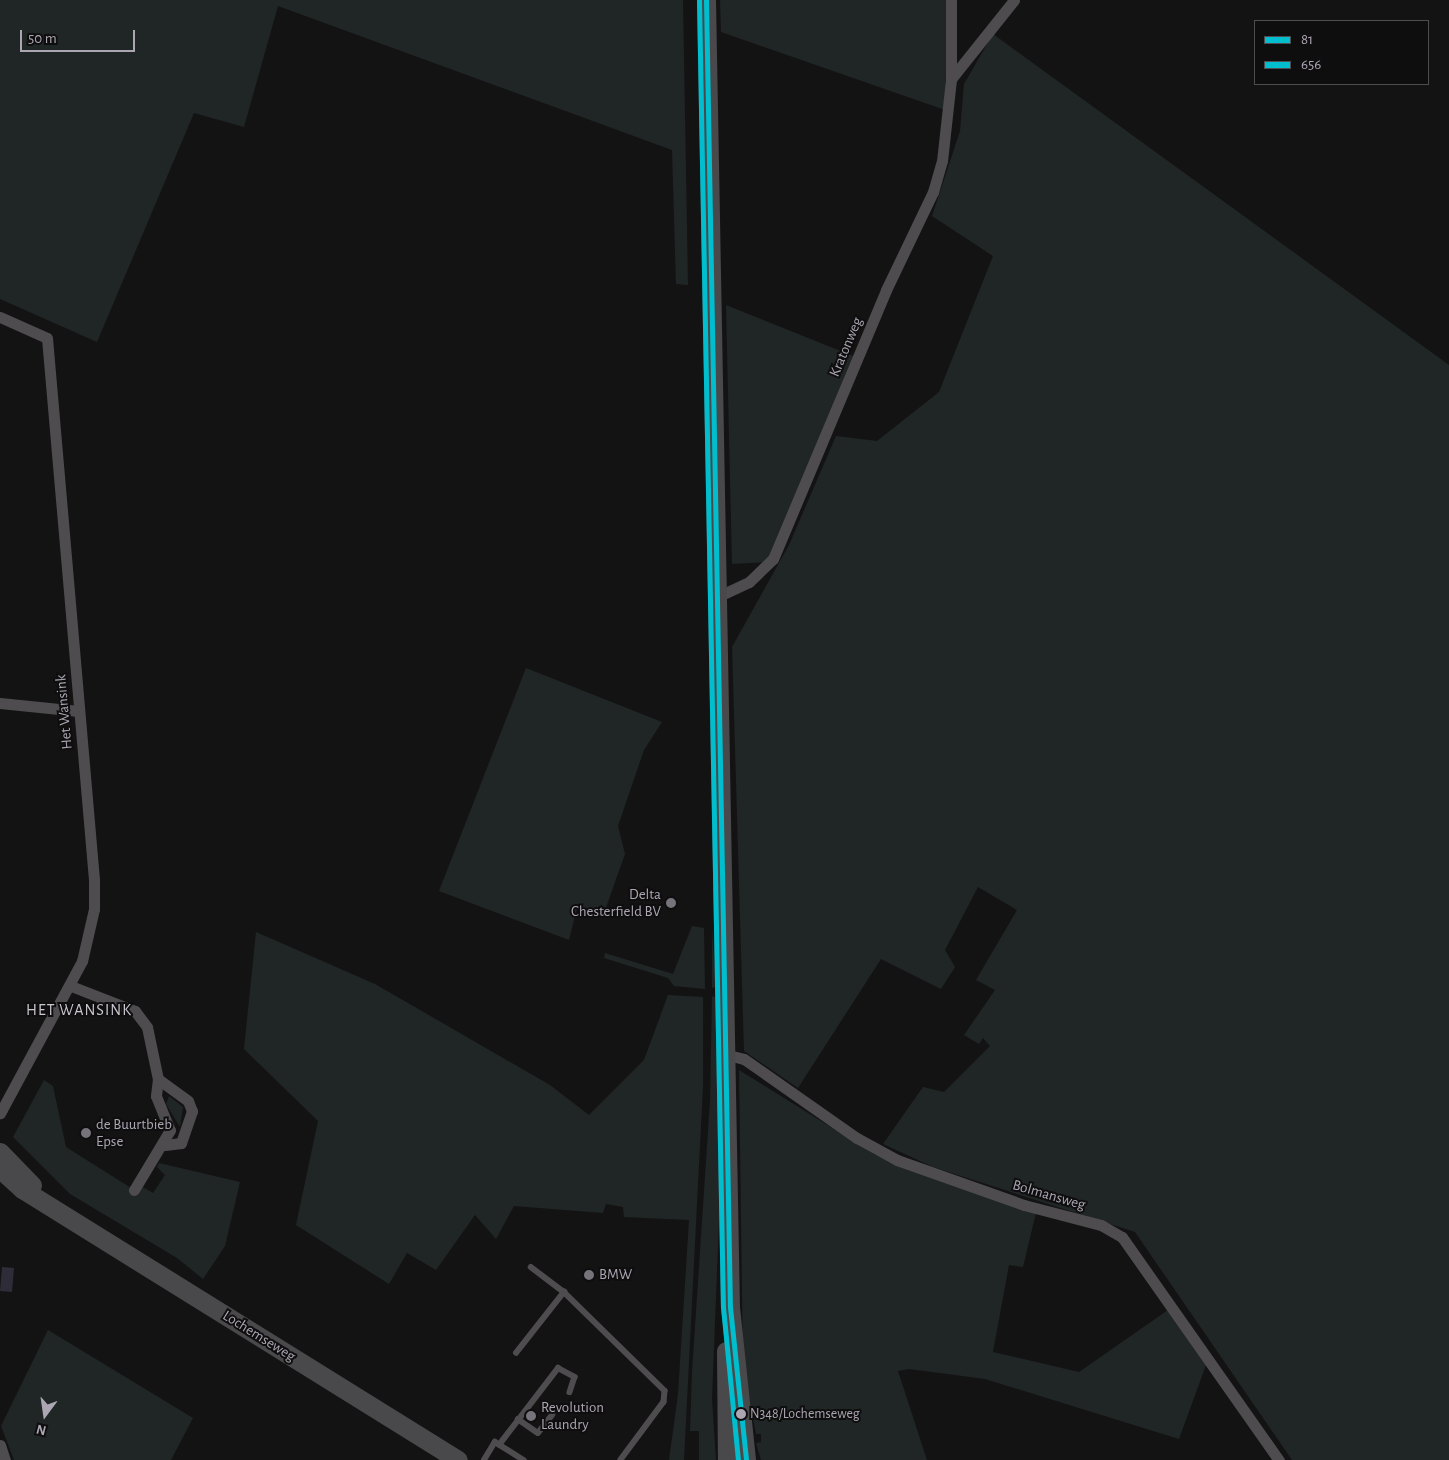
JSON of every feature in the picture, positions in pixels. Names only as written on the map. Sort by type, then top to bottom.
[{"type":"main road","points":[[706,0],[728,1055],[730,1307],[724,1375],[727,1460]]},
{"type":"main road","name":"Lochemseweg","points":[[0,1152],[60,1211]]},
{"type":"main road","name":"Lochemseweg","points":[[0,1169],[22,1189],[458,1460]]},
{"type":"main road","points":[[730,1307],[746,1460]]},
{"type":"street","name":"Kratonweg","points":[[719,596],[760,574],[777,550],[886,290],[933,192],[942,161],[951,79],[951,0]]},
{"type":"street","points":[[951,79],[1014,0]]},
{"type":"street","name":"Het Wansink","points":[[0,317],[47,338],[94,909],[82,961],[71,986],[0,1113]]},
{"type":"street","points":[[0,702],[79,711]]},
{"type":"street","points":[[71,986],[143,1018],[158,1079],[156,1096],[170,1124],[165,1145],[134,1190]]},
{"type":"street","name":"Bolmansweg","points":[[728,1055],[744,1059],[857,1138],[897,1160],[1024,1205],[1101,1225],[1122,1237],[1279,1460]]},
{"type":"street","points":[[158,1079],[188,1101],[192,1111],[181,1143],[165,1145]]},
{"type":"street","points":[[0,1445],[5,1460]]},
{"type":"lane","points":[[531,1267],[564,1292],[665,1391],[664,1402],[621,1460]]},
{"type":"lane","points":[[516,1354],[564,1292]]},
{"type":"lane","points":[[499,1445],[558,1368],[575,1377],[570,1392]]},
{"type":"lane","points":[[518,1419],[538,1433],[552,1414]]},
{"type":"lane","points":[[484,1460],[495,1442],[524,1460]]},
{"type":"shaded area","points":[[0,0],[683,0],[688,285],[676,284],[672,150],[278,6],[244,127],[194,113],[97,342],[0,299]]},
{"type":"shaded area","points":[[720,0],[948,0],[945,110],[721,32]]},
{"type":"shaded area","points":[[993,34],[1449,365],[1449,1460],[1292,1460],[1135,1232],[933,1167],[883,1144],[923,1087],[944,1092],[990,1046],[983,1038],[979,1044],[964,1035],[995,990],[976,980],[1017,910],[978,887],[945,950],[955,967],[941,989],[881,959],[798,1088],[744,1051],[732,647],[789,545],[836,436],[877,441],[939,392],[993,256],[932,216],[960,131],[964,84]]},
{"type":"shaded area","points":[[726,305],[853,356],[768,562],[732,564]]},
{"type":"shaded area","points":[[526,668],[662,722],[644,750],[618,826],[625,854],[603,916],[577,908],[569,940],[439,891]]},
{"type":"shaded area","points":[[692,926],[704,928],[705,989],[674,986],[668,978],[604,958],[605,953],[673,974]]},
{"type":"shaded area","points":[[712,930],[716,987],[712,988]]},
{"type":"shaded area","points":[[256,932],[375,984],[550,1085],[589,1115],[644,1060],[668,995],[703,997],[703,1086],[684,1460],[669,1460],[678,1394],[689,1220],[624,1217],[623,1207],[606,1204],[603,1213],[514,1206],[496,1239],[475,1215],[436,1270],[407,1253],[389,1284],[296,1225],[318,1121],[244,1049]]},
{"type":"shaded area","points":[[712,996],[717,998],[720,1195],[712,1399],[716,1460],[699,1460],[699,1431],[690,1431],[692,1372],[710,1101]]},
{"type":"shaded area","points":[[739,1070],[874,1154],[1036,1213],[1023,1267],[1009,1265],[993,1352],[1079,1372],[1168,1310],[1206,1365],[1179,1439],[985,1379],[909,1369],[898,1371],[927,1460],[761,1460],[756,1443],[761,1442],[761,1434],[756,1434],[743,1367]]},
{"type":"shaded area","points":[[44,1080],[53,1086],[66,1147],[139,1193],[143,1187],[153,1193],[165,1175],[157,1167],[159,1163],[240,1182],[225,1246],[203,1279],[177,1258],[70,1194],[13,1137]]},
{"type":"shaded area","points":[[169,1096],[183,1107],[180,1127],[166,1104]]},
{"type":"shaded area","points":[[2,1267],[14,1268],[12,1292],[0,1291]]},
{"type":"shaded area","points":[[48,1330],[193,1418],[171,1460],[14,1460],[1,1426]]},
{"type":"transit line","name":"656","points":[[699,0],[723,1307],[738,1460]]},
{"type":"transit line","name":"81","points":[[706,0],[730,1307],[746,1460]]},
{"type":"place","name":"Delta Chesterfield BV","points":[[671,903]]},
{"type":"place","name":"de Buurtbieb Epse","points":[[86,1133]]},
{"type":"place","name":"BMW","points":[[589,1275]]},
{"type":"place","name":"N348/Lochemseweg","points":[[741,1414]]},
{"type":"place","name":"Revolution Laundry","points":[[531,1416]]},
{"type":"district","name":"HET WANSINK","points":[[79,1010]]}]
